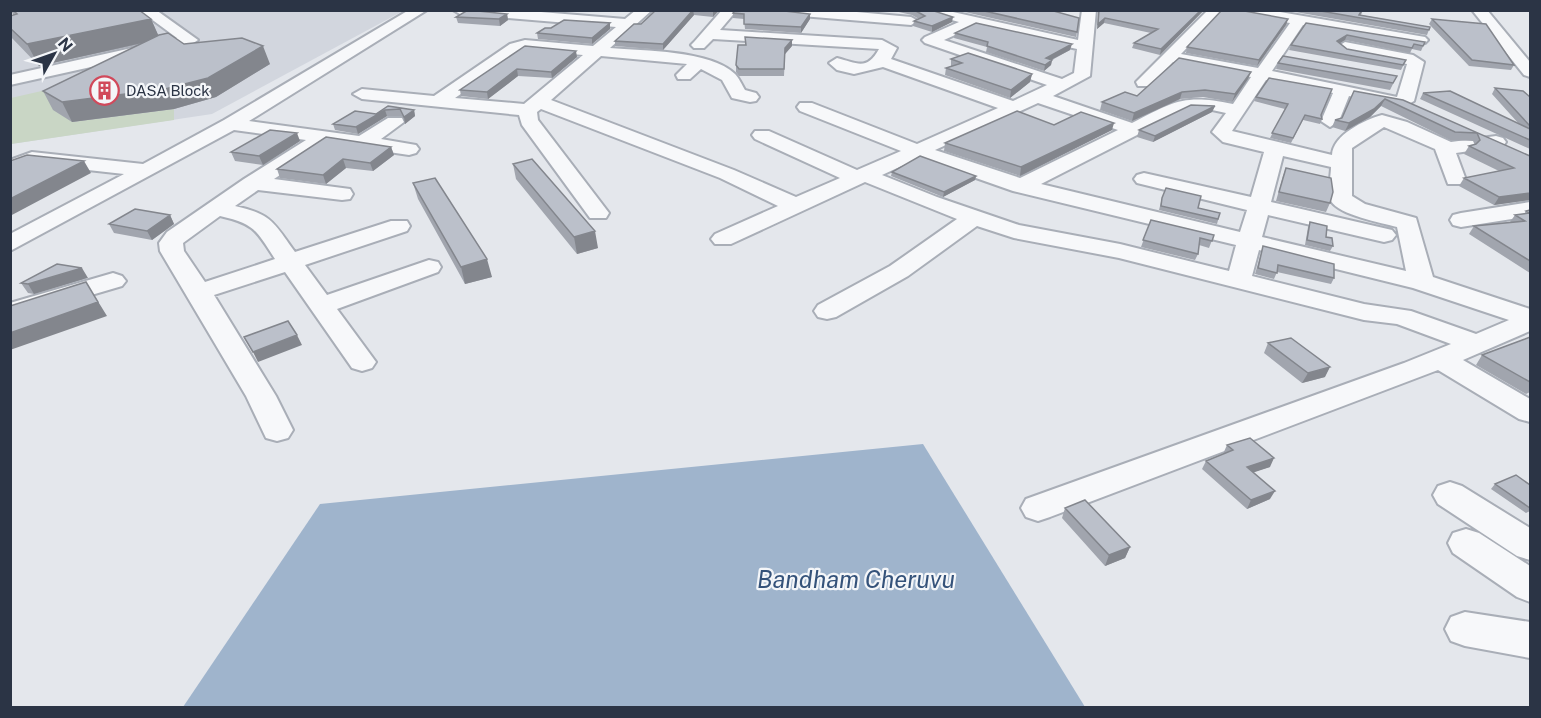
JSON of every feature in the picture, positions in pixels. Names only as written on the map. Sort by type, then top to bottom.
[{"type":"street","points":[[10,80],[190,40],[146,10]]},
{"type":"street","points":[[10,244],[231,124],[420,10]]},
{"type":"street","points":[[460,10],[629,24]]},
{"type":"street","points":[[598,213],[529,122],[533,106],[645,10]]},
{"type":"street","points":[[690,65],[709,34],[730,10]]},
{"type":"street","points":[[777,10],[916,16],[972,22],[1086,45]]},
{"type":"street","points":[[1144,82],[1216,10]]},
{"type":"street","points":[[1239,10],[1420,40]]},
{"type":"street","points":[[1479,10],[1529,68]]},
{"type":"street","points":[[10,14],[34,13]]},
{"type":"street","points":[[10,22],[34,13]]},
{"type":"street","points":[[723,239],[1084,75],[1085,16]]},
{"type":"street","points":[[1299,20],[1222,134],[1275,149],[1340,163]]},
{"type":"street","points":[[972,22],[930,40],[1063,85]]},
{"type":"street","points":[[709,34],[882,45],[889,48],[882,61],[865,70],[843,67],[837,63]]},
{"type":"street","points":[[1287,37],[1309,41]]},
{"type":"street","points":[[438,102],[515,47],[525,45],[597,51],[690,65],[726,75],[732,81],[736,92],[750,97]]},
{"type":"street","points":[[1331,45],[1416,62],[1405,78],[1405,101]]},
{"type":"street","points":[[1275,55],[1298,59]]},
{"type":"street","points":[[1168,56],[1405,101],[1425,111]]},
{"type":"street","points":[[10,95],[171,57]]},
{"type":"street","points":[[882,61],[1013,106]]},
{"type":"street","points":[[17,64],[30,76]]},
{"type":"street","points":[[1330,121],[1343,89]]},
{"type":"street","points":[[362,94],[438,102],[533,106],[727,174],[795,205]]},
{"type":"street","points":[[1036,96],[1133,129]]},
{"type":"street","points":[[1021,186],[1184,104],[1203,103],[1237,110]]},
{"type":"street","points":[[806,106],[916,150],[1021,186],[1421,282],[1530,320]]},
{"type":"street","points":[[362,143],[395,122]]},
{"type":"street","points":[[1421,282],[1408,223],[1402,219],[1357,209],[1344,203],[1341,199],[1340,163],[1344,142],[1382,122],[1400,126],[1448,148],[1505,146],[1466,129]]},
{"type":"street","points":[[231,124],[409,149]]},
{"type":"street","points":[[762,135],[861,176],[974,218],[1031,235],[1120,251],[1364,312],[1402,317],[1478,344]]},
{"type":"street","points":[[277,430],[261,396],[172,251],[171,243],[175,237],[251,183],[323,138]]},
{"type":"street","points":[[1448,148],[1444,152],[1455,180]]},
{"type":"street","points":[[1238,281],[1275,149]]},
{"type":"street","points":[[10,167],[32,158],[146,170]]},
{"type":"street","points":[[1144,180],[1413,241]]},
{"type":"street","points":[[251,183],[342,194]]},
{"type":"street","points":[[216,208],[256,218],[291,261],[362,362]]},
{"type":"street","points":[[1461,220],[1530,209]]},
{"type":"street","points":[[827,311],[908,266],[974,218]]},
{"type":"street","points":[[199,292],[399,226]]},
{"type":"street","points":[[323,305],[429,267]]},
{"type":"street","points":[[10,311],[113,280]]},
{"type":"street","points":[[1038,508],[1440,359],[1530,320]]},
{"type":"street","points":[[1440,359],[1530,412]]},
{"type":"street","points":[[1450,495],[1530,546]]},
{"type":"street","points":[[1466,543],[1530,586]]},
{"type":"street","points":[[1465,629],[1530,640]]},
{"type":"shaded area","points":[[11,11],[403,11],[212,114],[11,144]]},
{"type":"green space","points":[[59,87],[72,122],[174,109],[174,120],[11,144],[11,98]]},
{"type":"water","name":"Bandham Cheruvu","points":[[923,444],[1085,707],[183,707],[320,504]]},
{"type":"building","points":[[13,10],[139,10],[151,19],[27,44],[10,28],[10,16],[17,14]]},
{"type":"building","points":[[468,10],[507,14],[499,19],[456,17]]},
{"type":"building","points":[[656,10],[693,10],[663,44],[615,41],[634,24],[641,24]]},
{"type":"building","points":[[735,10],[776,10],[810,14],[801,27],[744,24],[744,14],[733,13]]},
{"type":"building","points":[[914,10],[931,10],[953,17],[932,26],[914,21],[925,16]]},
{"type":"building","points":[[980,10],[1050,10],[1079,18],[1077,32]]},
{"type":"building","points":[[1099,10],[1201,10],[1161,49],[1134,43],[1158,29],[1105,18],[1098,24]]},
{"type":"building","points":[[1222,10],[1239,10],[1288,19],[1259,60],[1187,47]]},
{"type":"building","points":[[1315,10],[1362,10],[1359,15],[1430,27],[1429,30]]},
{"type":"building","points":[[1432,19],[1486,24],[1514,65],[1472,60]]},
{"type":"building","points":[[564,20],[610,23],[592,38],[537,33]]},
{"type":"building","points":[[976,23],[1072,44],[1046,58],[1052,60],[1045,65],[987,46],[988,42],[955,33]]},
{"type":"building","points":[[1306,23],[1425,42],[1423,46],[1414,44],[1412,48],[1347,35],[1337,41],[1347,49],[1406,60],[1403,65],[1291,45]]},
{"type":"building","points":[[168,33],[184,44],[242,38],[263,46],[208,78],[165,89],[62,102],[43,91],[159,35]]},
{"type":"building","points":[[745,37],[792,40],[785,48],[784,69],[739,69],[736,65],[738,45],[746,45]]},
{"type":"building","points":[[525,46],[576,51],[551,72],[517,69],[487,92],[460,90]]},
{"type":"building","points":[[968,53],[1032,74],[1011,90],[946,68],[962,63],[951,59]]},
{"type":"building","points":[[1283,56],[1397,76],[1393,83],[1278,63]]},
{"type":"building","points":[[1179,58],[1251,72],[1235,94],[1205,90],[1182,92],[1134,113],[1102,102],[1125,92],[1137,96]]},
{"type":"building","points":[[1269,78],[1332,89],[1321,115],[1322,119],[1305,115],[1293,138],[1272,133],[1288,104],[1256,97]]},
{"type":"building","points":[[1495,88],[1523,91],[1530,97],[1530,126]]},
{"type":"building","points":[[1354,91],[1403,100],[1530,156],[1530,193],[1499,197],[1464,178],[1514,168],[1469,146],[1480,140],[1477,133],[1455,132],[1385,99],[1374,109],[1349,123],[1335,120],[1342,118]]},
{"type":"building","points":[[1450,91],[1530,129],[1530,140],[1423,93]]},
{"type":"building","points":[[1191,105],[1215,106],[1155,136],[1139,130]]},
{"type":"building","points":[[388,106],[414,110],[404,117],[400,109],[385,110],[356,127],[333,124],[355,111],[376,114]]},
{"type":"building","points":[[1017,111],[1054,125],[1081,112],[1114,123],[1021,167],[945,143]]},
{"type":"building","points":[[270,130],[297,133],[259,156],[231,152]]},
{"type":"building","points":[[326,137],[391,147],[370,163],[343,159],[323,175],[277,169]]},
{"type":"building","points":[[27,155],[84,161],[10,199],[10,161]]},
{"type":"building","points":[[920,156],[976,176],[944,192],[892,172]]},
{"type":"building","points":[[532,159],[595,231],[574,237],[513,164]]},
{"type":"building","points":[[1286,168],[1331,178],[1333,192],[1330,203],[1279,192]]},
{"type":"building","points":[[435,178],[487,259],[461,267],[413,183]]},
{"type":"building","points":[[1166,188],[1201,196],[1198,208],[1220,213],[1218,219],[1161,206]]},
{"type":"building","points":[[135,209],[170,215],[147,231],[109,224]]},
{"type":"building","points":[[1530,210],[1530,261],[1474,226],[1525,221],[1515,215],[1529,213],[1526,211]]},
{"type":"building","points":[[1151,220],[1214,235],[1212,241],[1200,238],[1198,254],[1143,240]]},
{"type":"building","points":[[1310,222],[1327,226],[1326,237],[1332,238],[1333,246],[1307,240]]},
{"type":"building","points":[[1263,246],[1334,264],[1334,278],[1278,265],[1277,273],[1258,268]]},
{"type":"building","points":[[57,264],[82,268],[28,284],[21,283]]},
{"type":"building","points":[[86,282],[98,302],[10,333],[10,306]]},
{"type":"building","points":[[288,321],[297,335],[253,352],[244,337]]},
{"type":"building","points":[[1530,337],[1530,382],[1482,355],[1525,339]]},
{"type":"building","points":[[1291,338],[1330,367],[1308,373],[1268,343]]},
{"type":"building","points":[[1250,438],[1274,458],[1247,467],[1275,491],[1251,500],[1206,461],[1233,450],[1227,445]]},
{"type":"building","points":[[1516,475],[1530,485],[1530,508],[1495,484]]},
{"type":"building","points":[[1085,500],[1130,547],[1109,555],[1065,508]]},
{"type":"place","name":"DASA Block","points":[[105,91]]}]
